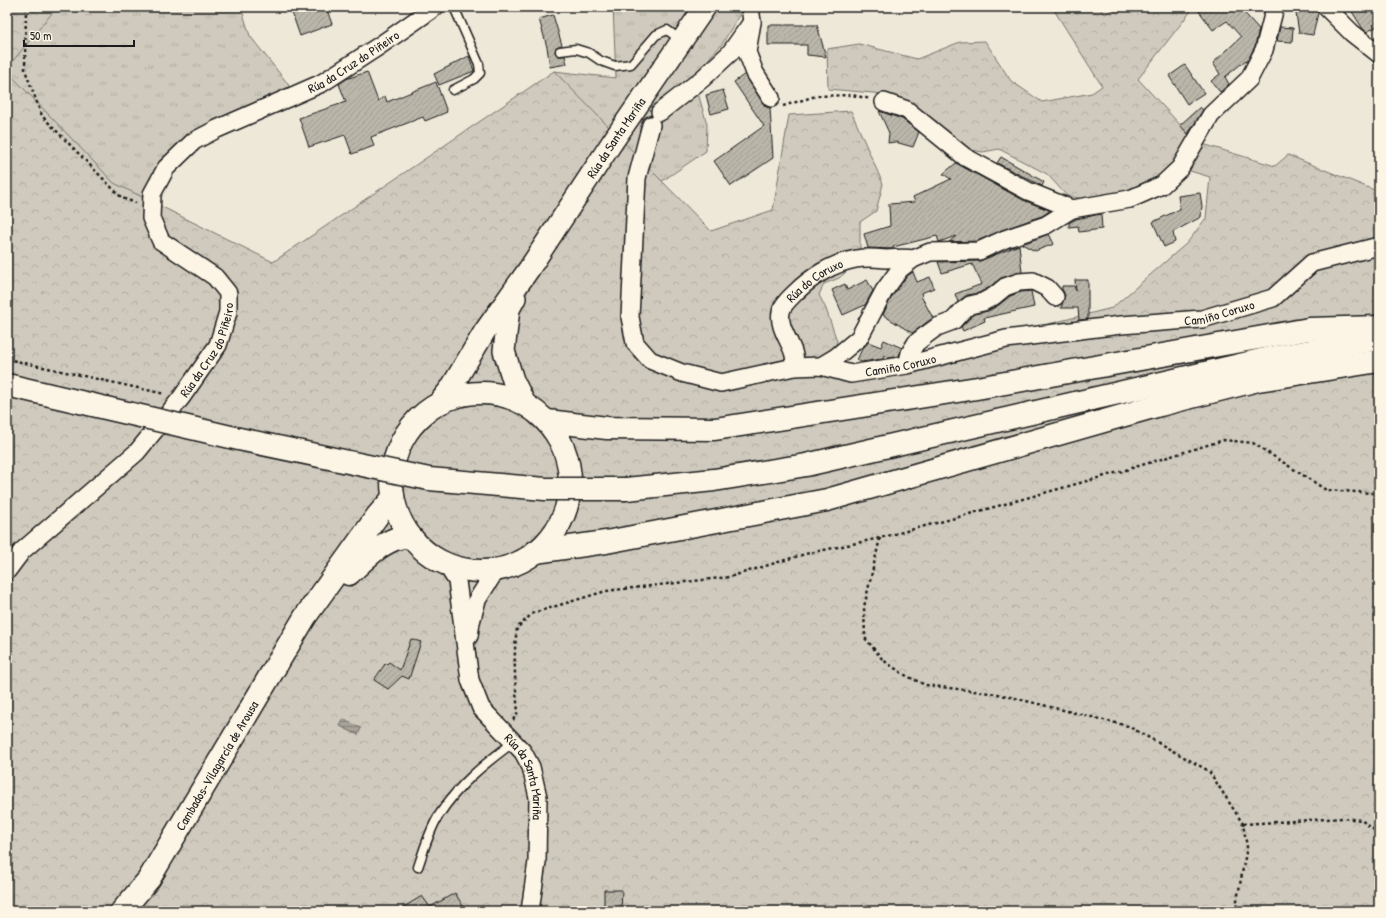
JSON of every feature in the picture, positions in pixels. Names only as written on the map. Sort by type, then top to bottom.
[{"type":"highway","points":[[547,421],[607,428],[715,429],[977,388],[1309,329],[1379,327]]},
{"type":"highway","points":[[7,385],[239,439],[429,479],[544,489],[626,489],[714,480],[806,465],[1270,358],[1379,339]]},
{"type":"highway","points":[[535,552],[606,542],[827,500],[1160,405],[1250,382],[1379,361]]},
{"type":"highway","points":[[486,392],[509,397],[525,404],[547,421],[557,434],[567,458],[570,479],[568,501],[561,521],[549,540],[535,552],[518,563],[496,570],[472,570],[446,564],[427,553],[411,537],[400,520],[393,498],[392,486],[396,455],[402,440],[418,418],[439,403],[462,394],[486,392]]},
{"type":"highway","points":[[305,617],[378,515],[393,498]]},
{"type":"highway","points":[[305,617],[370,554],[396,539],[411,537]]},
{"type":"highway","name":"Cambados-Vilagarcía de Arousa","points":[[122,911],[149,879],[305,617]]},
{"type":"street","name":"Rúa da Cruz do Piñeiro","points":[[7,571],[22,551],[137,452],[181,398],[218,345],[228,312],[228,293],[215,277],[161,241],[150,218],[152,194],[166,168],[194,141],[217,129],[322,83],[435,7]]},
{"type":"street","name":"Rúa da Santa Mariña","points":[[439,403],[451,388],[485,331],[529,269],[625,123],[705,7]]},
{"type":"street","points":[[884,102],[907,110],[964,157],[1028,191],[1072,209],[1130,199],[1162,185],[1180,168],[1211,115],[1249,79],[1264,50],[1275,7]]},
{"type":"street","points":[[1326,7],[1352,33],[1379,54]]},
{"type":"street","points":[[751,15],[747,52],[755,73],[771,98]]},
{"type":"street","points":[[625,123],[639,127],[655,119],[702,79],[730,53],[751,15]]},
{"type":"street","points":[[648,89],[656,96],[655,119]]},
{"type":"street","name":"Camiño Coruxo","points":[[655,119],[637,178],[630,317],[635,343],[650,360],[682,373],[721,383],[794,367],[821,366],[851,374],[907,365],[1006,339],[1121,325],[1202,319],[1274,298],[1312,263],[1379,246]]},
{"type":"street","name":"Rúa do Coruxo","points":[[821,366],[836,357],[858,338],[884,291],[900,269],[913,259],[930,252],[979,250],[1046,225],[1072,209]]},
{"type":"street","name":"Rúa do Coruxo","points":[[794,367],[796,360],[780,323],[781,311],[789,299],[807,282],[823,271],[855,259],[888,259],[904,257],[913,259]]},
{"type":"street","name":"Rúa da Santa Mariña","points":[[525,404],[513,380],[504,351],[509,309],[529,269]]},
{"type":"street","points":[[907,365],[910,353],[916,344],[926,335],[938,327],[953,321],[970,305],[984,302],[1005,287],[1019,282],[1033,281],[1047,288],[1055,297]]},
{"type":"street","name":"Rúa da Santa Mariña","points":[[446,564],[457,581],[470,680],[481,708],[523,752],[531,767],[538,797],[537,862],[530,911]]},
{"type":"street","name":"Rúa da Santa Mariña","points":[[467,656],[471,622],[477,600],[496,570]]},
{"type":"lane","points":[[453,90],[474,79],[480,73],[479,64],[454,7]]},
{"type":"lane","points":[[560,51],[576,49],[615,66],[631,64],[656,35],[667,30],[682,40]]},
{"type":"lane","points":[[418,867],[427,839],[438,816],[458,789],[509,737]]},
{"type":"path","points":[[26,7],[25,70],[42,116],[122,198],[151,208]]},
{"type":"path","points":[[771,98],[780,107],[792,105],[816,96],[852,95],[884,102]]},
{"type":"path","points":[[7,359],[181,398]]},
{"type":"path","points":[[509,737],[518,712],[514,650],[517,628],[533,613],[606,591],[729,576],[805,554],[880,538],[1119,472],[1224,440],[1253,443],[1326,490],[1372,493],[1379,492]]},
{"type":"path","points":[[880,538],[864,607],[865,638],[883,660],[903,674],[925,685],[998,694],[1128,726],[1209,771],[1243,824],[1247,847],[1235,911]]},
{"type":"path","points":[[1243,824],[1343,818],[1361,820],[1373,829],[1379,837]]},
{"type":"green space","points":[[7,7],[57,7],[7,68]]},
{"type":"green space","points":[[46,7],[241,7],[250,36],[288,84],[291,97],[217,129],[166,168],[151,218],[7,87],[7,58]]},
{"type":"green space","points":[[613,7],[744,7],[722,44],[693,76],[707,124],[706,151],[655,186],[554,71],[616,78]]},
{"type":"green space","points":[[1052,7],[1098,7],[1105,14],[1118,7],[1187,7],[1191,11],[1138,79],[1196,142],[1275,166],[1288,155],[1379,192],[1379,911],[7,911],[7,71],[114,183],[273,262],[554,71],[711,231],[773,210],[789,115],[851,111],[883,184],[876,211],[860,222],[860,251],[846,272],[839,278],[824,284],[819,295],[826,309],[837,341],[834,350],[853,373],[1112,308],[1187,243],[1206,218],[1210,177],[1180,168],[1133,190],[1090,200],[1067,196],[1047,174],[999,149],[983,152],[966,149],[910,104],[884,94],[828,89],[827,49],[859,44],[917,59],[960,42],[985,41],[1011,81],[1042,102],[1092,93],[1102,86]]},
{"type":"shaded area","points":[[343,719],[361,728],[358,735],[340,726]]},
{"type":"building","points":[[290,7],[326,7],[332,24],[300,36]]},
{"type":"building","points":[[1196,7],[1239,7],[1259,29],[1255,46],[1247,62],[1246,60],[1225,77],[1229,84],[1220,92],[1211,81],[1220,74],[1213,63],[1241,37],[1227,21],[1213,30]]},
{"type":"building","points":[[1295,7],[1316,7],[1318,13],[1313,35],[1299,33]]},
{"type":"building","points":[[1349,7],[1379,7],[1379,25],[1367,32],[1363,29]]},
{"type":"building","points":[[553,15],[562,45],[556,47],[555,52],[558,56],[565,56],[567,64],[550,67],[547,47],[539,19]]},
{"type":"building","points":[[768,25],[817,25],[826,57],[807,55],[807,45],[768,45]]},
{"type":"building","points":[[1280,27],[1293,28],[1292,42],[1277,41]]},
{"type":"building","points":[[469,56],[474,71],[439,85],[434,74]]},
{"type":"building","points":[[1185,65],[1204,93],[1187,104],[1169,76]]},
{"type":"building","points":[[367,72],[378,101],[385,96],[387,102],[436,82],[447,112],[425,121],[423,117],[371,137],[374,146],[352,154],[345,135],[309,147],[299,118],[346,102],[339,84],[346,79]]},
{"type":"building","points":[[745,74],[763,103],[766,107],[770,108],[773,158],[731,186],[714,161],[764,126],[734,82]]},
{"type":"building","points":[[723,90],[729,109],[711,114],[706,95]]},
{"type":"building","points":[[1200,107],[1203,110],[1188,134],[1180,125]]},
{"type":"building","points":[[879,111],[902,119],[919,132],[913,147],[895,142],[888,143],[889,133]]},
{"type":"building","points":[[1001,157],[1044,182],[1042,186],[997,163]]},
{"type":"building","points":[[956,163],[1023,200],[1049,210],[1048,212],[1042,216],[1002,230],[977,241],[949,242],[956,236],[939,242],[937,236],[893,247],[893,249],[868,248],[864,234],[890,226],[889,204],[915,202],[913,197],[951,179],[943,174]]},
{"type":"building","points":[[1200,193],[1202,206],[1201,217],[1173,232],[1175,242],[1164,247],[1153,222],[1180,209],[1178,196]]},
{"type":"building","points":[[1101,214],[1102,229],[1079,232],[1078,226],[1069,227],[1069,223],[1076,219]]},
{"type":"building","points":[[1049,234],[1054,244],[1035,251],[1022,244]]},
{"type":"building","points":[[1019,245],[1022,272],[1001,278],[988,288],[979,293],[967,295],[958,302],[955,294],[982,284],[972,264],[942,273],[938,262],[980,261]]},
{"type":"building","points":[[913,272],[917,282],[930,277],[934,288],[921,293],[921,296],[933,318],[912,333],[883,315],[892,296],[907,276]]},
{"type":"building","points":[[867,280],[873,291],[865,305],[843,315],[832,290],[845,284],[847,290]]},
{"type":"building","points":[[1075,280],[1088,280],[1088,319],[1079,320],[1078,308],[1061,308],[1065,295],[1062,286],[1074,286],[1076,291]]},
{"type":"building","points":[[1031,291],[1034,307],[984,318],[985,321],[963,331],[961,327],[974,314],[988,311],[999,305],[1010,296],[1021,292]]},
{"type":"building","points":[[884,340],[902,348],[899,356],[890,358],[884,355],[883,359],[861,362],[857,360],[862,349],[868,342],[881,347]]},
{"type":"building","points":[[411,639],[421,642],[409,679],[402,676],[388,689],[374,680],[385,664],[386,665],[389,662],[400,670]]},
{"type":"building","points":[[604,890],[622,890],[621,911],[604,911]]},
{"type":"building","points":[[455,893],[466,911],[397,911],[422,896],[430,907]]}]
